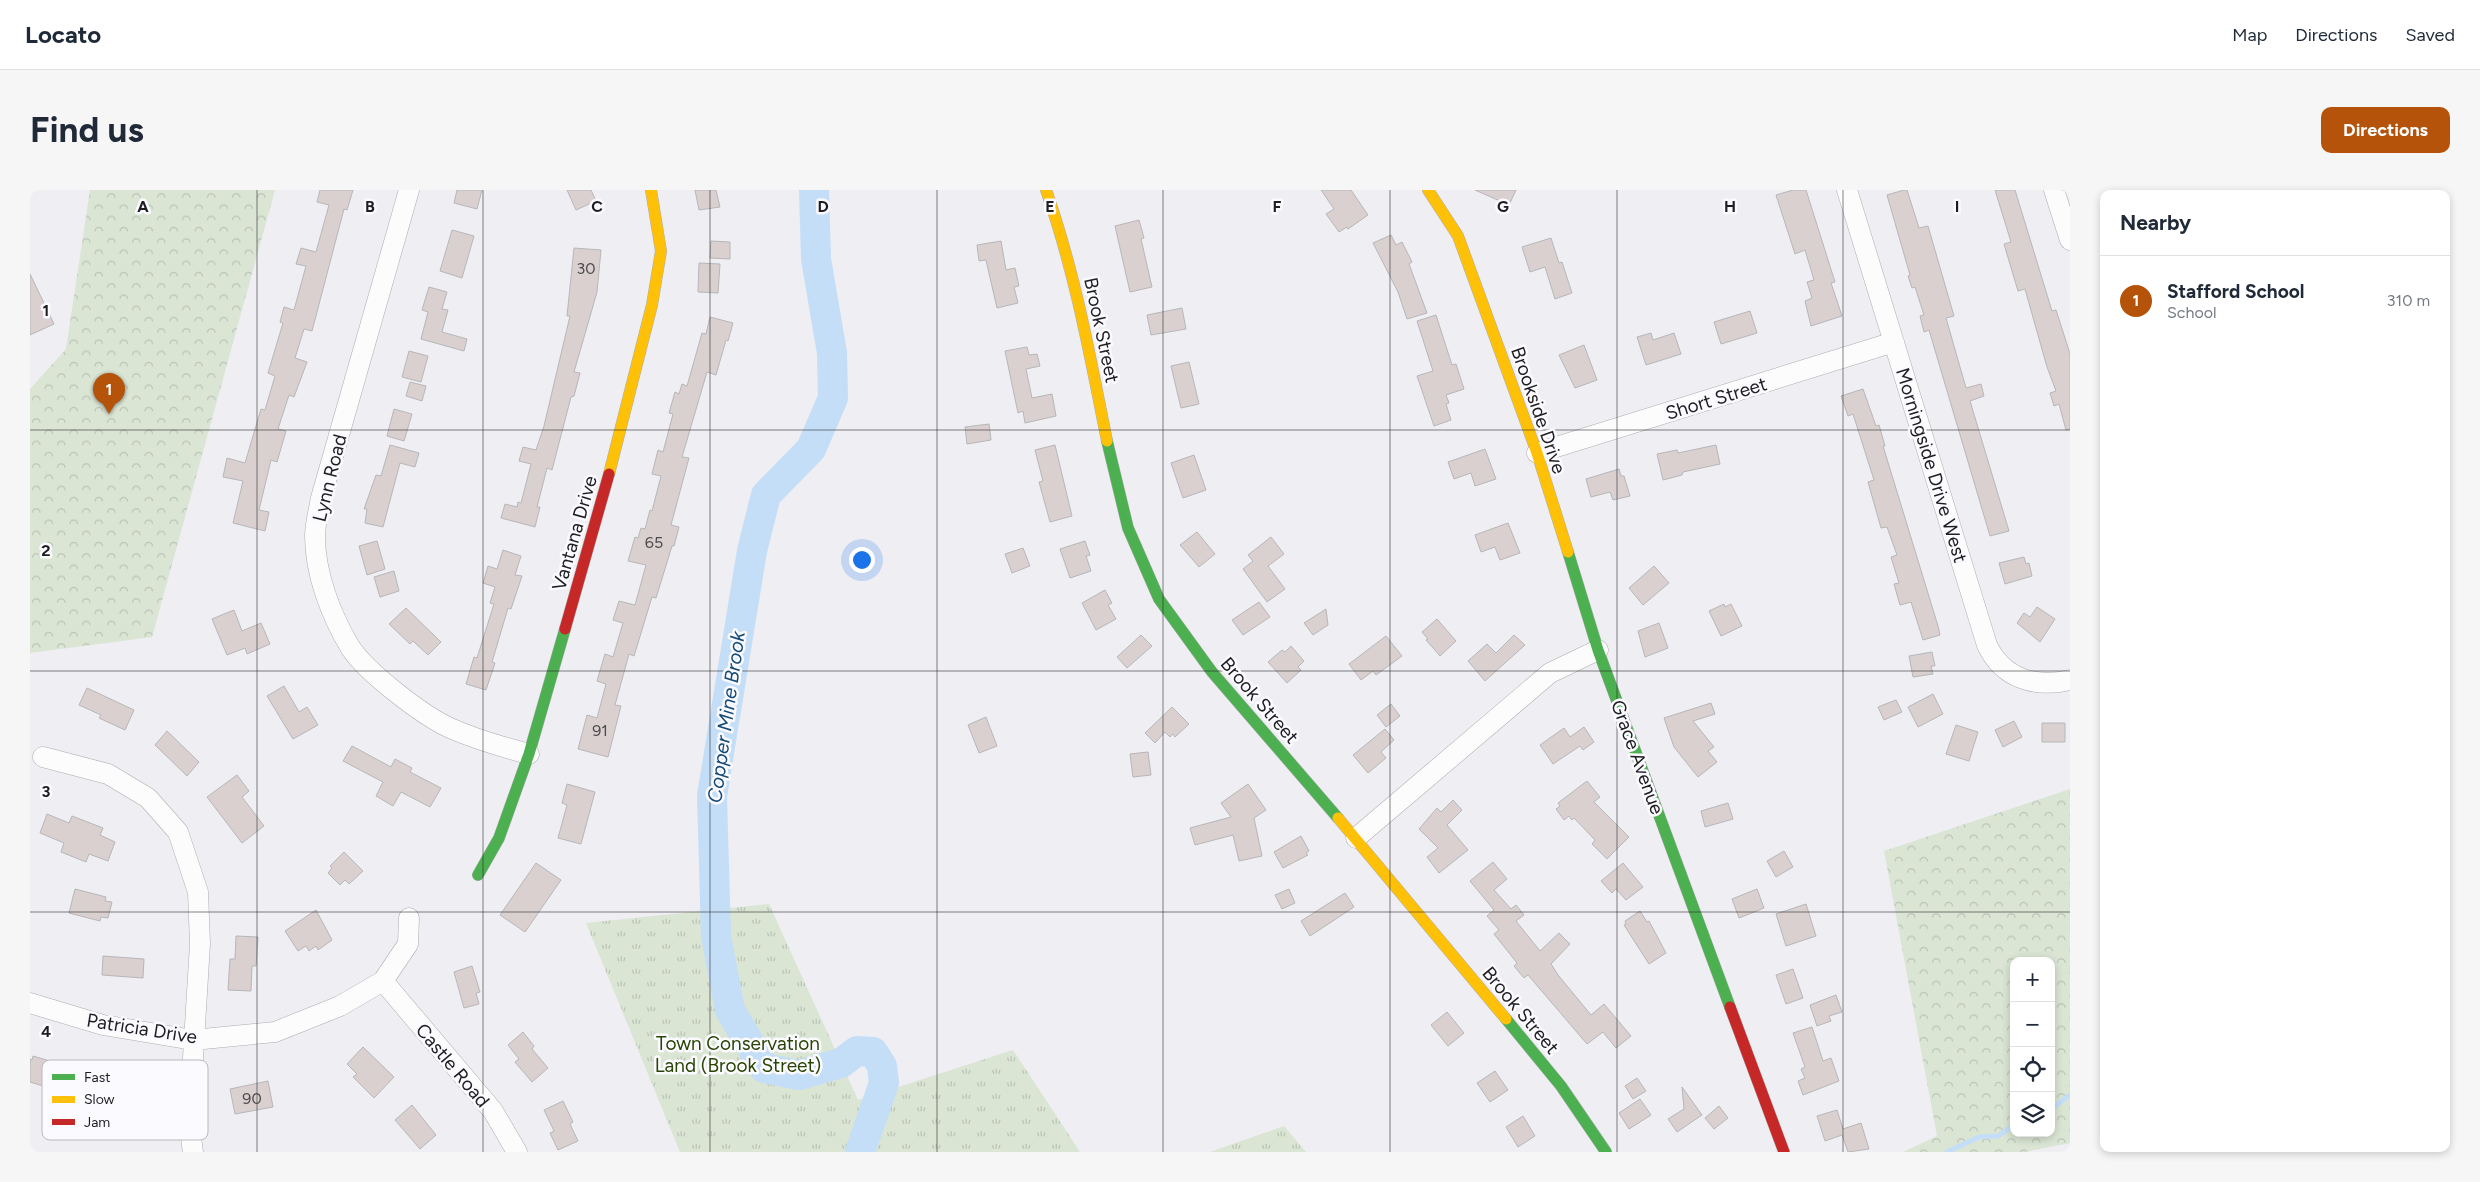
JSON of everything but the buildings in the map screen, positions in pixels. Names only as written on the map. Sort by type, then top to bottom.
[{"type":"street","name":"Lynn Road","points":[[408,190],[321,498],[315,535],[318,567],[328,600],[351,648],[379,678],[411,703],[448,727],[497,746],[529,754]]},
{"type":"street","name":"Vantana Drive","points":[[478,875],[499,838],[529,754],[598,514],[652,305],[661,250],[650,190]]},
{"type":"street","name":"Brook Street","points":[[1046,190],[1063,238],[1077,292],[1115,480],[1128,528],[1158,599],[1212,672],[1356,838],[1561,1086],[1606,1152]]},
{"type":"street","name":"Brookside Drive","points":[[1428,190],[1458,236],[1537,453],[1598,650]]},
{"type":"street","name":"Morningside Drive West","points":[[1847,190],[1948,510],[1973,601],[1994,658],[2013,674],[2030,681],[2056,683],[2070,680]]},
{"type":"street","points":[[2054,190],[2070,240]]},
{"type":"street","name":"Short Street","points":[[1537,453],[1894,342]]},
{"type":"street","points":[[1356,838],[1550,673],[1598,650]]},
{"type":"street","name":"Grace Avenue","points":[[1598,650],[1784,1152]]},
{"type":"street","points":[[43,757],[108,774],[148,798],[178,832],[198,892],[200,944],[192,1060]]},
{"type":"street","name":"Patricia Drive","points":[[30,1004],[103,1026],[193,1040],[275,1032],[340,1006],[383,981],[408,944],[409,918]]},
{"type":"street","name":"Castle Road","points":[[383,981],[492,1112],[517,1152]]},
{"type":"green space","points":[[90,190],[275,190],[152,637],[30,653],[30,389],[66,349]]},
{"type":"green space","points":[[2070,789],[2070,1143],[2025,1152],[1903,1152],[1937,1136],[1884,851]]},
{"type":"green space","name":"Town Conservation Land (Brook Street)","points":[[769,904],[858,1100],[1013,1050],[1080,1152],[680,1152],[586,923]]},
{"type":"green space","points":[[1284,1126],[1306,1152],[1210,1152]]},
{"type":"waterway","name":"Copper Mine Brook","points":[[814,190],[816,259],[832,353],[833,398],[811,449],[766,495],[752,551],[712,796],[716,936],[730,1010],[764,1068],[799,1075],[841,1063],[857,1051],[873,1052],[882,1066],[884,1083],[860,1152]]},
{"type":"waterway","points":[[2055,1106],[2070,1095]]},
{"type":"waterway","points":[[1947,1152],[1979,1137],[1998,1136],[2010,1128]]},
{"type":"traffic: fast","points":[[1107,441],[1128,528],[1159,599],[1212,672],[1338,818]]},
{"type":"traffic: fast","points":[[1568,552],[1598,650],[1730,1007]]},
{"type":"traffic: fast","points":[[478,875],[499,838],[529,754],[565,629]]},
{"type":"traffic: fast","points":[[1506,1019],[1561,1086],[1606,1152]]},
{"type":"traffic: slow","points":[[609,474],[652,305],[661,251],[651,190]]},
{"type":"traffic: slow","points":[[1046,190],[1074,283],[1107,441]]},
{"type":"traffic: slow","points":[[1428,190],[1458,236],[1537,453],[1568,552]]},
{"type":"traffic: slow","points":[[1338,818],[1506,1019]]},
{"type":"traffic: jam","points":[[565,629],[609,474]]},
{"type":"traffic: jam","points":[[1730,1007],[1784,1152]]},
{"type":"place","name":"Stafford School","points":[[109,414]]}]
